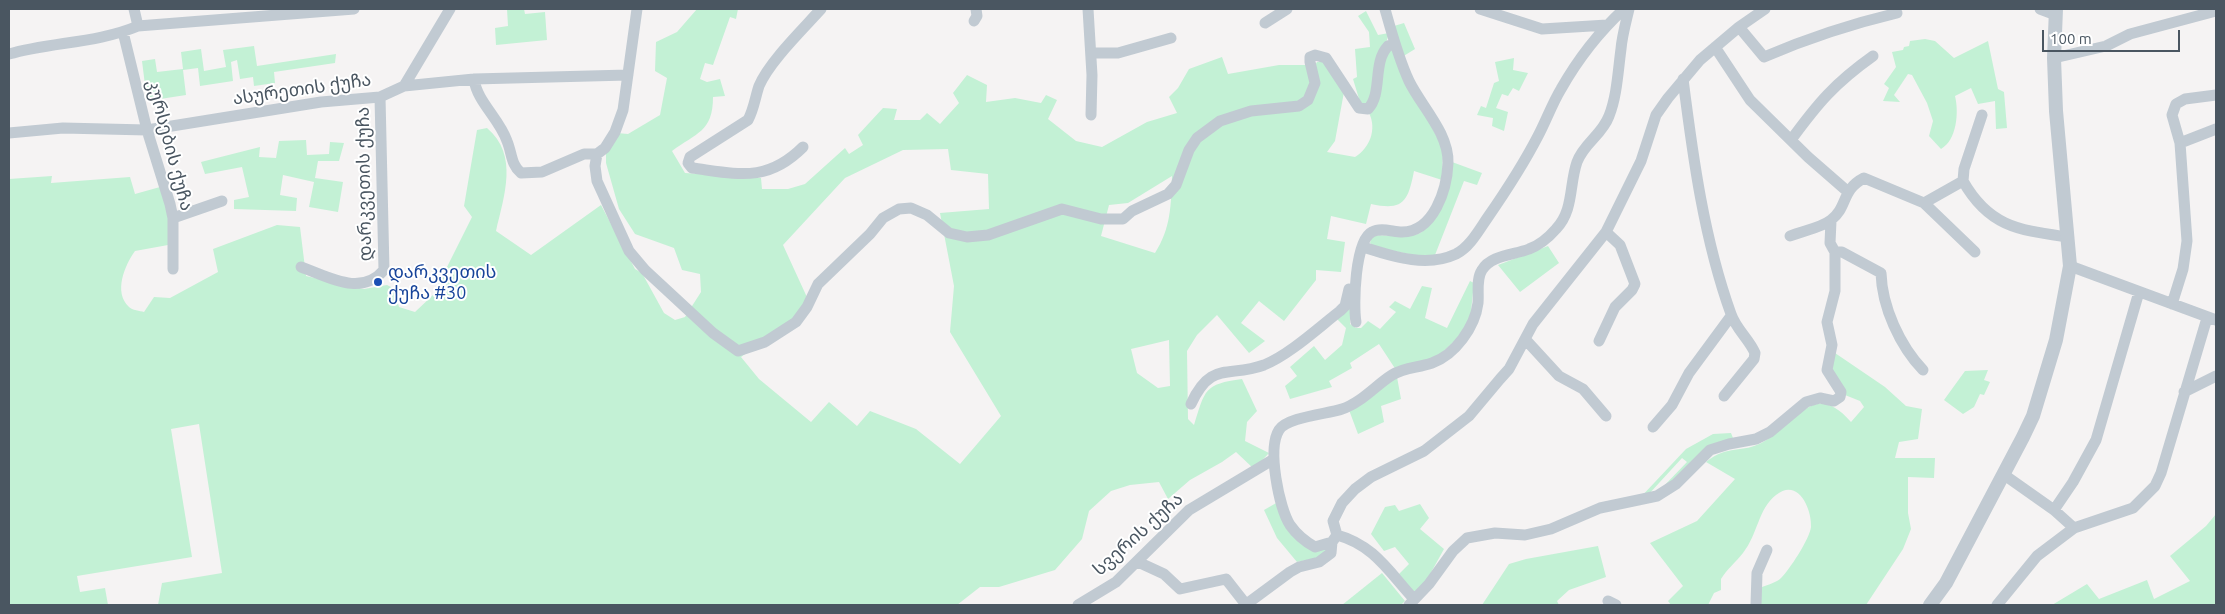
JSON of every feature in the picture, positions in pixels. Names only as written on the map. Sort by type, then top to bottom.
[{"type":"street","points":[[134,9],[138,26]]},
{"type":"street","points":[[9,54],[123,32],[138,26],[354,9]]},
{"type":"street","points":[[404,86],[450,9]]},
{"type":"street","points":[[474,79],[475,90],[500,123],[515,168],[521,173],[542,172],[584,154],[597,154],[605,148],[615,132],[624,110],[631,39],[637,9]]},
{"type":"street","points":[[803,147],[788,163],[768,171],[743,174],[692,168],[688,163],[690,157],[748,120],[754,110],[759,86],[768,71],[821,9]]},
{"type":"street","points":[[974,21],[977,16],[976,9]]},
{"type":"street","points":[[1091,115],[1092,53],[1088,9],[1093,9]]},
{"type":"street","points":[[1265,23],[1287,9]]},
{"type":"street","points":[[1191,404],[1206,379],[1219,372],[1264,365],[1281,355],[1340,311],[1345,306],[1365,238],[1371,232],[1379,230],[1403,232],[1417,230],[1432,216],[1438,204],[1448,161],[1443,142],[1410,83],[1394,44],[1385,9]]},
{"type":"street","points":[[1480,9],[1542,29],[1607,25]]},
{"type":"street","points":[[1363,247],[1402,259],[1417,260],[1436,259],[1456,254],[1468,244],[1510,185],[1537,138],[1561,89],[1580,59],[1607,25],[1624,9]]},
{"type":"street","points":[[1629,9],[1610,116],[1600,133],[1586,145],[1577,163],[1570,205],[1565,218],[1558,228],[1531,249],[1494,259],[1483,268],[1479,277],[1477,306],[1472,323],[1459,344],[1447,355],[1432,363],[1411,367],[1397,373],[1344,409],[1287,423],[1279,429],[1275,440],[1274,459],[1283,507],[1291,527],[1300,538],[1315,547],[1335,539],[1355,540],[1371,551],[1411,602],[1429,584],[1453,552],[1467,538],[1495,533],[1525,535],[1551,529],[1600,508],[1656,496],[1676,484],[1710,450],[1728,444],[1756,439],[1770,432],[1806,402],[1820,398],[1834,401],[1840,397],[1841,392],[1826,370],[1832,345],[1827,322],[1835,291],[1836,252],[1830,243],[1831,220]]},
{"type":"street","points":[[1138,562],[1164,574],[1180,589],[1226,579],[1244,602],[1248,603],[1290,572],[1299,567],[1320,562],[1330,553],[1335,539],[1333,520],[1342,503],[1354,489],[1372,477],[1424,451],[1469,416],[1509,369],[1533,324],[1606,232],[1641,161],[1656,115],[1683,79],[1739,27],[1765,9]]},
{"type":"street","points":[[1930,605],[1946,583],[2033,416],[2056,340],[2070,266],[2056,112],[2054,58],[2056,12],[2040,9]]},
{"type":"street","points":[[2054,58],[2106,46],[2130,34],[2216,11]]},
{"type":"street","points":[[1739,27],[1764,58],[1805,39],[1846,25],[1897,13]]},
{"type":"street","name":"კურსების ქუჩა","points":[[123,32],[147,130],[173,218],[173,269]]},
{"type":"street","points":[[1092,53],[1118,53],[1171,38]]},
{"type":"street","points":[[597,154],[595,166],[597,181],[629,251],[645,270],[713,333],[738,351],[765,342],[796,322],[807,307],[818,284],[870,234],[882,218],[899,209],[911,208],[927,215],[949,233],[967,237],[988,235],[1062,209],[1101,219],[1123,219],[1132,211],[1168,194],[1176,185],[1188,150],[1197,138],[1220,121],[1251,111],[1299,106],[1308,100],[1315,83],[1310,57],[1315,55],[1326,58],[1359,108],[1368,109],[1373,99],[1380,58],[1388,46],[1394,44]]},
{"type":"street","points":[[1716,48],[1750,100],[1847,191]]},
{"type":"street","points":[[1791,140],[1822,98],[1845,76],[1873,56]]},
{"type":"street","name":"ასურეთის ქუჩა","points":[[9,133],[63,128],[147,130],[321,102],[380,97],[404,86],[474,79],[628,75]]},
{"type":"street","points":[[1683,79],[1695,167],[1712,247],[1732,316],[1755,353],[1754,359],[1724,396]]},
{"type":"street","points":[[2172,304],[2184,269],[2187,241],[2180,143],[2172,115],[2176,104],[2185,99],[2216,95]]},
{"type":"street","name":"დარკვეთის ქუჩა","points":[[301,267],[352,285],[376,279],[384,270],[380,97]]},
{"type":"street","points":[[1982,115],[1964,169],[1963,180],[1986,212],[2000,221],[2042,233],[2067,237]]},
{"type":"street","points":[[2180,143],[2216,129]]},
{"type":"street","points":[[1790,236],[1831,220],[1843,205],[1847,191],[1864,178],[1924,203],[1975,252]]},
{"type":"street","points":[[1924,203],[1963,180]]},
{"type":"street","points":[[173,218],[222,201]]},
{"type":"street","points":[[1599,341],[1615,307],[1632,290],[1635,284],[1633,274],[1620,245],[1606,232]]},
{"type":"street","points":[[1836,252],[1842,252],[1881,273],[1890,313],[1899,336],[1911,358],[1923,370]]},
{"type":"street","points":[[1998,605],[2037,556],[2074,528],[2133,508],[2155,486],[2162,472],[2184,392],[2212,319],[2070,266]]},
{"type":"street","points":[[1355,276],[1353,304],[1356,322]]},
{"type":"street","points":[[2054,510],[2073,482],[2096,440],[2139,292]]},
{"type":"street","points":[[1653,427],[1672,405],[1689,373],[1732,316]]},
{"type":"street","points":[[1525,339],[1558,376],[1582,389],[1606,416]]},
{"type":"street","points":[[2184,392],[2216,376]]},
{"type":"street","name":"სვერის ქუჩა","points":[[1078,605],[1116,582],[1189,510],[1274,459]]},
{"type":"street","points":[[2003,474],[2054,510],[2074,528]]},
{"type":"street","points":[[1756,605],[1757,573],[1767,550]]},
{"type":"green space","points":[[507,9],[524,9],[525,14],[545,12],[547,40],[496,45],[495,28],[508,26]]},
{"type":"green space","points":[[697,9],[738,9],[736,19],[730,17],[713,65],[705,63],[700,79],[707,82],[720,79],[725,96],[713,97],[710,118],[706,125],[696,135],[672,151],[685,173],[761,178],[762,189],[788,189],[805,184],[845,148],[849,154],[863,145],[858,135],[883,108],[897,109],[894,120],[920,120],[927,113],[940,124],[959,103],[953,93],[967,75],[987,85],[986,102],[1015,98],[1041,103],[1046,95],[1057,100],[1048,119],[1076,141],[1102,147],[1147,122],[1177,113],[1169,97],[1178,88],[1189,69],[1222,57],[1228,74],[1279,65],[1315,65],[1317,62],[1324,62],[1344,92],[1335,141],[1327,152],[1355,157],[1365,149],[1371,138],[1372,125],[1369,113],[1382,59],[1392,49],[1443,149],[1442,180],[1414,171],[1409,190],[1402,202],[1390,206],[1371,204],[1366,224],[1331,216],[1327,239],[1345,242],[1341,272],[1316,270],[1316,280],[1284,321],[1259,301],[1241,323],[1265,341],[1249,353],[1217,315],[1197,335],[1187,351],[1188,419],[1194,425],[1204,396],[1213,387],[1220,383],[1242,379],[1257,411],[1247,422],[1245,441],[1269,453],[1254,469],[1236,452],[1190,480],[1168,499],[1159,482],[1130,485],[1111,491],[1089,511],[1082,539],[1055,570],[999,587],[980,587],[957,605],[158,605],[162,583],[222,573],[199,424],[171,429],[192,557],[77,576],[80,592],[105,588],[108,605],[9,605],[9,179],[52,176],[51,183],[130,177],[135,194],[160,187],[168,210],[168,245],[135,251],[124,271],[121,286],[122,294],[124,301],[134,310],[144,312],[154,297],[170,298],[218,272],[213,249],[277,225],[300,227],[306,276],[364,289],[387,285],[393,288],[399,307],[415,312],[433,295],[472,217],[464,206],[477,130],[487,128],[497,139],[506,163],[505,190],[496,231],[531,255],[601,205],[635,269],[642,273],[664,313],[675,320],[685,317],[701,292],[700,274],[682,270],[674,248],[635,234],[619,209],[606,163],[606,152],[617,133],[628,134],[660,115],[667,78],[655,71],[656,42],[677,32]],"holes":[[[948,149],[951,170],[988,174],[989,209],[940,213],[954,286],[950,332],[1001,416],[960,464],[916,429],[870,411],[857,426],[829,402],[811,422],[759,379],[741,357],[811,306],[783,245],[845,178],[903,150]],[[1172,176],[1167,225],[1155,253],[1101,236],[1109,205],[1128,203]],[[1169,340],[1170,386],[1158,388],[1137,373],[1131,349]]]},
{"type":"green space","points":[[1366,11],[1378,35],[1389,33],[1369,102],[1364,104],[1360,102],[1353,79],[1357,77],[1355,49],[1370,47],[1369,32],[1358,16]]},
{"type":"green space","points":[[1404,23],[1415,49],[1402,57],[1394,26]]},
{"type":"green space","points":[[1925,39],[1935,41],[1954,58],[1988,41],[1998,89],[2004,92],[2007,128],[1996,129],[1995,101],[1978,104],[1971,88],[1955,96],[1957,117],[1954,132],[1946,145],[1941,149],[1929,136],[1933,121],[1927,103],[1912,75],[1908,74],[1894,95],[1900,102],[1883,101],[1889,88],[1884,84],[1896,67],[1892,52],[1903,50],[1904,47],[1909,46],[1910,41]]},
{"type":"green space","points":[[254,46],[257,66],[336,54],[335,63],[274,72],[275,83],[254,86],[253,77],[240,79],[237,60],[231,62],[233,81],[200,86],[198,68],[183,70],[186,95],[147,101],[142,61],[155,59],[157,72],[183,69],[181,52],[201,49],[204,71],[226,67],[223,50]]},
{"type":"green space","points":[[1514,58],[1513,70],[1528,73],[1519,91],[1513,88],[1508,96],[1502,94],[1496,108],[1508,112],[1504,131],[1492,126],[1493,118],[1477,115],[1481,106],[1486,108],[1494,83],[1499,81],[1495,62]]},
{"type":"green space","points":[[306,140],[307,155],[329,154],[330,142],[344,143],[339,161],[318,161],[315,178],[343,182],[338,212],[309,207],[314,182],[283,175],[280,195],[297,198],[296,211],[234,209],[234,200],[249,197],[242,167],[205,174],[201,162],[260,147],[259,157],[276,158],[279,141]]},
{"type":"green space","points":[[1452,162],[1482,173],[1477,185],[1464,181],[1435,255],[1424,257],[1374,247],[1370,243],[1372,235],[1407,236],[1418,234],[1424,230],[1435,213]]},
{"type":"green space","points":[[1548,246],[1559,263],[1520,292],[1498,265]]},
{"type":"green space","points":[[1470,281],[1474,283],[1470,321],[1460,336],[1436,358],[1396,370],[1379,344],[1350,363],[1352,368],[1329,381],[1332,387],[1290,399],[1285,386],[1297,376],[1290,367],[1314,346],[1325,360],[1342,345],[1346,328],[1336,318],[1352,289],[1350,324],[1356,328],[1361,328],[1368,321],[1380,329],[1396,312],[1389,307],[1395,301],[1410,309],[1422,286],[1432,288],[1425,318],[1447,328]]},
{"type":"green space","points":[[1835,353],[1885,387],[1906,406],[1922,409],[1918,439],[1899,442],[1895,458],[1935,458],[1934,478],[1908,477],[1908,513],[1911,529],[1903,549],[1866,605],[1758,605],[1759,588],[1775,582],[1784,575],[1794,562],[1810,532],[1811,520],[1806,504],[1797,492],[1784,490],[1776,495],[1765,507],[1748,546],[1723,575],[1721,590],[1714,593],[1708,605],[1671,605],[1668,601],[1683,586],[1650,543],[1697,521],[1735,479],[1706,462],[1721,453],[1748,448],[1763,442],[1805,409],[1816,404],[1826,404],[1838,410],[1851,422],[1864,407],[1860,401],[1845,395],[1828,370]]},
{"type":"green space","points":[[1988,370],[1984,380],[1990,382],[1984,395],[1980,394],[1974,407],[1963,414],[1944,400],[1965,371]]},
{"type":"green space","points":[[1397,377],[1401,399],[1381,406],[1384,422],[1358,434],[1349,410]]},
{"type":"green space","points":[[1731,433],[1733,438],[1660,490],[1687,462],[1682,458],[1648,495],[1639,499],[1686,449],[1713,434]]},
{"type":"green space","points":[[1278,502],[1289,531],[1329,548],[1322,557],[1297,562],[1277,538],[1264,510]]},
{"type":"green space","points":[[1420,504],[1429,518],[1420,529],[1444,549],[1423,587],[1416,592],[1409,590],[1397,576],[1409,564],[1395,547],[1384,551],[1371,534],[1385,507],[1395,505],[1399,511]]},
{"type":"green space","points":[[2216,514],[2216,605],[2052,605],[2087,584],[2099,599],[2147,580],[2154,599],[2190,581],[2170,556],[2206,526]]},
{"type":"green space","points":[[1598,546],[1606,577],[1569,590],[1557,601],[1559,605],[1482,605],[1509,564],[1526,559]]},
{"type":"green space","points":[[1382,573],[1405,601],[1401,605],[1342,605]]},
{"type":"place","name":"დარკვეთის ქუჩა #30","points":[[378,282]]}]
